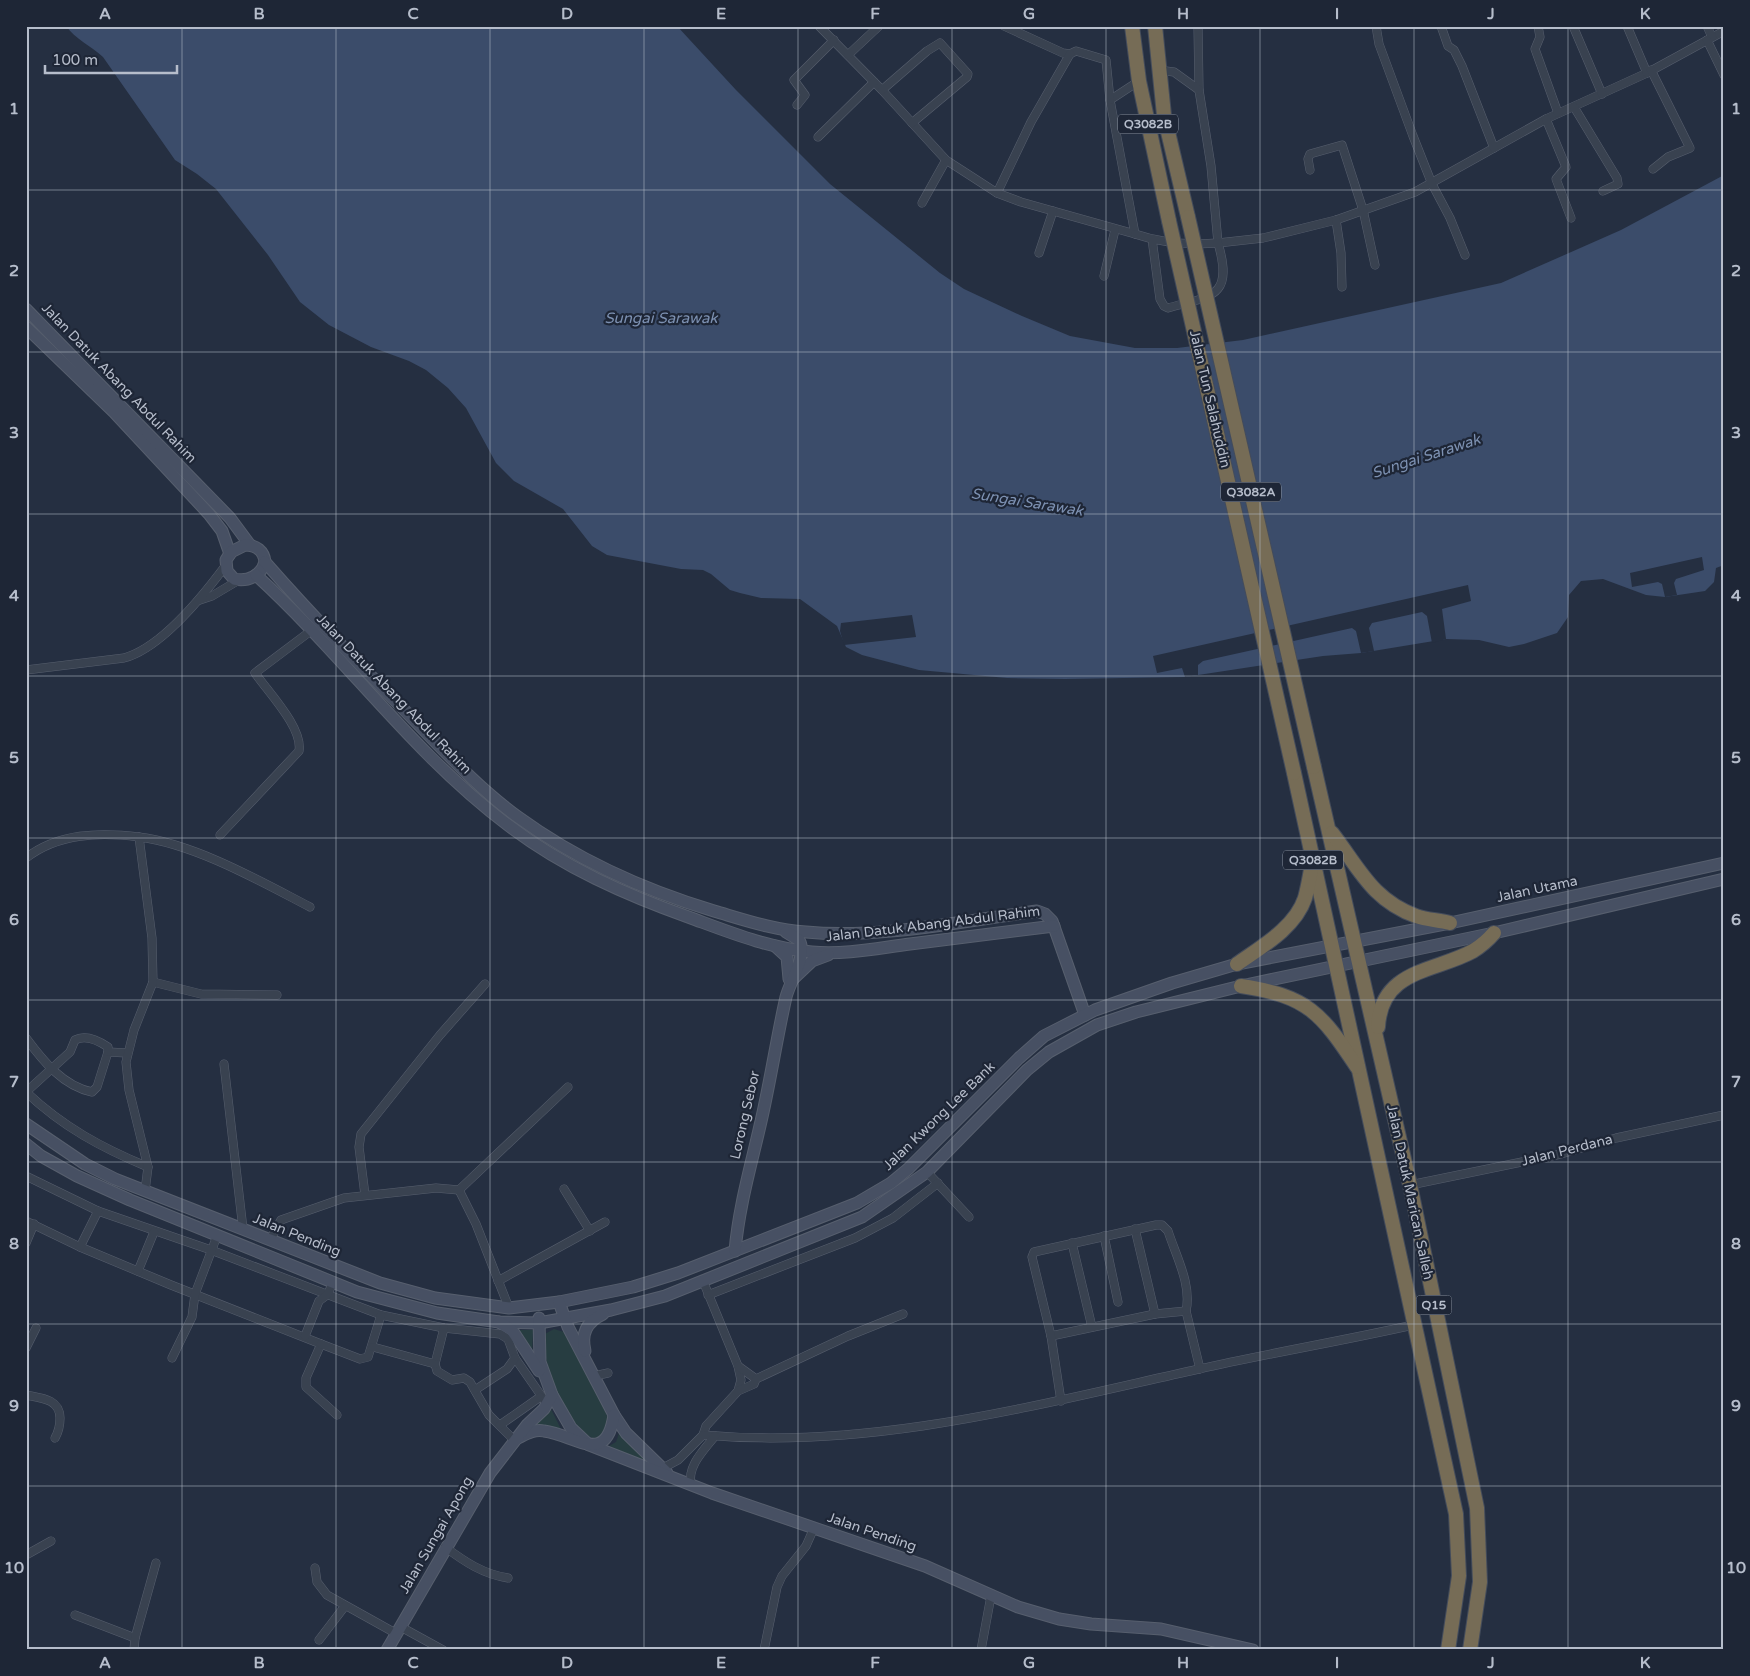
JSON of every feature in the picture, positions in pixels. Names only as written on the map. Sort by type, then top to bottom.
[{"type":"highway","name":"Jalan Tun Salahuddin","points":[[1132,26],[1139,81],[1169,221],[1333,947]]},
{"type":"highway","name":"Jalan Tun Salahuddin","points":[[1155,26],[1164,115],[1356,943]]},
{"type":"highway","points":[[1329,829],[1368,884],[1388,903],[1418,917],[1450,924]]},
{"type":"highway","points":[[1236,964],[1281,932],[1295,916],[1304,899],[1313,861]]},
{"type":"highway","points":[[1377,1040],[1380,1010],[1384,1000],[1396,985],[1413,973],[1473,951],[1494,933]]},
{"type":"highway","name":"Jalan Datuk Marican Salleh","points":[[1356,943],[1410,1184],[1477,1508],[1480,1582],[1470,1650]]},
{"type":"highway","name":"Jalan Datuk Marican Salleh","points":[[1333,947],[1413,1325],[1456,1514],[1459,1576],[1448,1648]]},
{"type":"highway","points":[[1241,986],[1272,992],[1308,1007],[1329,1026],[1361,1074]]},
{"type":"street","points":[[819,26],[882,90],[946,160],[997,193],[1115,230],[1152,239],[1201,244],[1262,238],[1336,220],[1432,184],[1546,119],[1649,71],[1724,31]]},
{"type":"street","points":[[848,55],[879,26]]},
{"type":"street","points":[[1004,26],[1070,54]]},
{"type":"street","points":[[1152,239],[1160,299],[1164,306],[1168,308],[1214,295],[1221,286],[1223,277],[1211,166],[1200,90],[1198,26]]},
{"type":"street","points":[[1376,26],[1385,61],[1432,184],[1450,218],[1465,255]]},
{"type":"street","points":[[1441,26],[1448,46],[1454,50],[1462,66],[1494,148]]},
{"type":"street","points":[[1538,26],[1540,37],[1535,49],[1558,113]]},
{"type":"street","points":[[1573,26],[1602,94]]},
{"type":"street","points":[[1627,26],[1690,148],[1668,157],[1653,169]]},
{"type":"street","points":[[1707,26],[1709,38],[1724,75]]},
{"type":"street","points":[[797,105],[805,95],[796,83],[796,78],[834,40]]},
{"type":"street","points":[[882,90],[927,51],[940,43],[959,61],[968,74],[967,77],[912,123]]},
{"type":"street","points":[[997,193],[1031,122],[1070,54],[1076,51],[1106,60],[1110,100],[1135,234]]},
{"type":"street","points":[[1158,70],[1174,72],[1200,90]]},
{"type":"street","points":[[1110,100],[1139,81]]},
{"type":"street","points":[[818,137],[874,82]]},
{"type":"street","points":[[1574,107],[1618,178],[1618,184],[1603,191]]},
{"type":"street","points":[[1546,119],[1566,167],[1556,179],[1571,218]]},
{"type":"street","points":[[1310,170],[1308,159],[1310,154],[1342,145],[1363,210],[1375,265]]},
{"type":"street","points":[[922,203],[946,160]]},
{"type":"street","points":[[1039,253],[1053,212]]},
{"type":"street","points":[[1336,220],[1341,253],[1342,287]]},
{"type":"street","points":[[1104,276],[1115,230]]},
{"type":"street","name":"Jalan Datuk Abang Abdul Rahim","points":[[26,309],[63,350],[166,451],[230,518],[250,545]]},
{"type":"street","points":[[26,316],[63,350]]},
{"type":"street","name":"Jalan Datuk Abang Abdul Rahim","points":[[26,327],[114,412],[209,514],[222,532],[230,554]]},
{"type":"street","points":[[26,333],[38,339]]},
{"type":"street","points":[[26,670],[134,656],[151,645],[198,601],[226,565],[230,554],[237,549],[250,545],[259,550],[265,562],[256,576],[240,580],[212,596],[198,601]]},
{"type":"street","name":"Jalan Datuk Abang Abdul Rahim","points":[[265,562],[435,742],[481,787],[518,817],[583,858],[643,886],[694,905],[780,929],[858,934],[1036,911],[1045,914],[1054,926]]},
{"type":"street","points":[[226,565],[230,576],[240,580]]},
{"type":"street","name":"Jalan Datuk Abang Abdul Rahim","points":[[256,576],[312,630],[439,766],[478,801],[531,841],[587,876],[716,928],[775,946],[803,951],[835,952],[1054,926]]},
{"type":"street","points":[[220,835],[299,751],[301,741],[294,726],[255,673],[312,630]]},
{"type":"street","points":[[26,858],[44,846],[68,838],[112,834],[139,837],[183,849],[239,870],[310,907]]},
{"type":"street","points":[[139,837],[152,938],[153,982],[127,1053],[129,1090],[148,1167],[145,1191]]},
{"type":"street","name":"Jalan Utama","points":[[1333,947],[1450,924],[1724,863]]},
{"type":"street","points":[[1361,962],[1724,879]]},
{"type":"street","points":[[1054,926],[1084,1015]]},
{"type":"street","points":[[780,929],[799,940],[803,951],[789,986]]},
{"type":"street","points":[[775,946],[787,957],[789,986]]},
{"type":"street","name":"Jalan Kwong Lee Bank","points":[[559,1302],[633,1287],[678,1273],[857,1203],[891,1184],[1038,1042],[1084,1015],[1172,983],[1236,964],[1333,947]]},
{"type":"street","points":[[789,986],[812,961],[835,952]]},
{"type":"street","name":"Jalan Kwong Lee Bank","points":[[565,1318],[611,1310],[665,1296],[862,1216],[928,1172],[1027,1070],[1064,1042],[1097,1025],[1136,1012],[1241,986],[1361,962]]},
{"type":"street","points":[[153,982],[200,994],[277,995]]},
{"type":"street","points":[[365,1195],[359,1147],[361,1134],[440,1035],[485,984]]},
{"type":"street","name":"Lorong Sebor","points":[[735,1251],[742,1198],[789,986]]},
{"type":"street","points":[[26,1038],[44,1062],[54,1070],[79,1089],[92,1092],[97,1087],[108,1047],[101,1042],[80,1037],[75,1040],[70,1052],[54,1070],[26,1092],[72,1130],[107,1150],[148,1167]]},
{"type":"street","points":[[108,1052],[127,1053]]},
{"type":"street","points":[[224,1064],[242,1229]]},
{"type":"street","points":[[270,1240],[281,1220],[344,1198],[436,1188],[459,1190],[568,1087]]},
{"type":"street","name":"Jalan Perdana","points":[[1410,1184],[1561,1154],[1616,1138],[1724,1115]]},
{"type":"street","name":"Jalan Pending","points":[[26,1124],[51,1144],[85,1164],[145,1191],[380,1283],[435,1298],[508,1308],[538,1306],[559,1302],[565,1318],[614,1415],[626,1433],[674,1479],[925,1566],[991,1596],[1058,1619],[1098,1625],[1161,1629],[1253,1650]]},
{"type":"street","points":[[26,1144],[41,1156],[77,1176],[333,1283],[392,1303],[453,1316],[499,1322],[539,1323],[565,1318]]},
{"type":"street","points":[[928,1172],[968,1217]]},
{"type":"street","points":[[26,1176],[98,1211],[154,1232],[211,1250],[385,1316],[449,1328],[500,1334],[508,1339],[515,1358],[546,1399],[571,1428],[589,1445]]},
{"type":"street","points":[[708,1296],[855,1238],[893,1218],[938,1183]]},
{"type":"street","points":[[459,1190],[476,1224],[508,1308]]},
{"type":"street","points":[[564,1190],[590,1231]]},
{"type":"street","points":[[80,1246],[98,1211]]},
{"type":"street","points":[[26,1220],[138,1271],[360,1359],[368,1357],[392,1303]]},
{"type":"street","points":[[498,1281],[605,1222]]},
{"type":"street","points":[[26,1243],[34,1224]]},
{"type":"street","points":[[1061,1401],[1051,1349],[1051,1336],[1033,1254],[1072,1243],[1156,1225],[1162,1226],[1168,1231],[1185,1281],[1189,1300],[1186,1311],[1200,1369]]},
{"type":"street","points":[[1135,1229],[1155,1314]]},
{"type":"street","points":[[138,1271],[154,1232]]},
{"type":"street","points":[[172,1358],[192,1317],[195,1294],[217,1236]]},
{"type":"street","points":[[1104,1236],[1118,1302]]},
{"type":"street","points":[[1072,1243],[1092,1327]]},
{"type":"street","points":[[703,1281],[738,1366],[741,1380],[738,1391]]},
{"type":"street","points":[[306,1336],[319,1301],[327,1295],[333,1283]]},
{"type":"street","points":[[538,1306],[540,1362],[547,1383],[546,1399]]},
{"type":"street","points":[[587,1362],[583,1340],[586,1328],[590,1322],[611,1310]]},
{"type":"street","points":[[1051,1336],[1155,1314],[1186,1311]]},
{"type":"street","points":[[662,1468],[678,1460],[703,1435],[706,1426],[738,1391],[754,1384],[756,1379],[848,1336],[903,1314]]},
{"type":"street","points":[[453,1316],[435,1364],[437,1371],[452,1380],[464,1378],[470,1382],[489,1415],[516,1440],[529,1432],[543,1430],[589,1445],[674,1479]]},
{"type":"street","points":[[499,1322],[512,1330],[547,1383]]},
{"type":"street","points":[[703,1435],[792,1437],[873,1434],[1061,1401],[1200,1369],[1413,1325]]},
{"type":"street","points":[[26,1348],[36,1328]]},
{"type":"street","points":[[321,1344],[306,1378],[306,1387],[337,1415]]},
{"type":"street","points":[[372,1347],[435,1364]]},
{"type":"street","points":[[475,1390],[507,1369],[515,1358]]},
{"type":"street","points":[[738,1366],[756,1379]]},
{"type":"street","points":[[594,1376],[608,1373]]},
{"type":"street","points":[[26,1395],[54,1403],[60,1410],[60,1430],[55,1438]]},
{"type":"street","points":[[500,1425],[546,1399]]},
{"type":"street","name":"Jalan Sungai Apong","points":[[387,1650],[445,1547],[490,1473],[546,1399]]},
{"type":"street","points":[[589,1445],[607,1440],[611,1433],[614,1415]]},
{"type":"street","points":[[691,1485],[689,1477],[693,1466],[715,1436]]},
{"type":"street","points":[[764,1650],[777,1587],[782,1576],[806,1546],[814,1528]]},
{"type":"street","points":[[26,1555],[52,1541]]},
{"type":"street","points":[[445,1547],[474,1568],[491,1575],[508,1578]]},
{"type":"street","points":[[134,1650],[135,1638],[156,1563]]},
{"type":"street","points":[[316,1568],[317,1582],[327,1595],[345,1606],[443,1650]]},
{"type":"street","points":[[981,1650],[991,1596]]},
{"type":"street","points":[[319,1640],[345,1606]]},
{"type":"street","points":[[76,1615],[135,1638]]},
{"type":"green space","points":[[554,1329],[564,1332],[605,1411],[609,1421],[602,1436],[594,1439],[583,1432],[565,1408],[551,1378],[543,1335]]},
{"type":"green space","points":[[518,1330],[533,1330],[532,1354]]},
{"type":"green space","points":[[550,1407],[562,1431],[531,1426]]},
{"type":"green space","points":[[619,1433],[651,1464],[609,1446],[616,1442]]},
{"type":"water","name":"Sungai Sarawak","points":[[66,26],[677,26],[736,90],[830,184],[940,273],[964,289],[1070,336],[1135,348],[1177,348],[1243,340],[1501,283],[1621,230],[1724,175],[1724,565],[1716,568],[1714,582],[1705,591],[1665,597],[1646,595],[1603,579],[1581,581],[1569,595],[1568,617],[1557,633],[1509,647],[1479,640],[1446,639],[1361,653],[1323,656],[1185,677],[1065,679],[1007,678],[919,670],[862,655],[846,647],[837,626],[800,599],[761,598],[740,593],[730,590],[711,574],[703,570],[681,569],[607,555],[592,546],[563,509],[514,481],[496,463],[466,408],[448,388],[426,370],[409,361],[371,347],[329,325],[300,302],[268,255],[216,189],[175,160],[103,57],[74,35]]},
{"type":"pier","points":[[1702,557],[1704,570],[1676,579],[1674,583],[1677,595],[1665,597],[1662,584],[1658,582],[1632,587],[1630,573]]},
{"type":"pier","points":[[1468,585],[1471,601],[1442,609],[1446,639],[1432,643],[1427,616],[1422,612],[1372,623],[1369,628],[1374,651],[1361,653],[1356,631],[1352,628],[1203,661],[1198,665],[1198,675],[1185,677],[1182,668],[1157,673],[1153,656]]},
{"type":"pier","points":[[912,615],[916,637],[844,645],[840,631],[841,623]]}]
